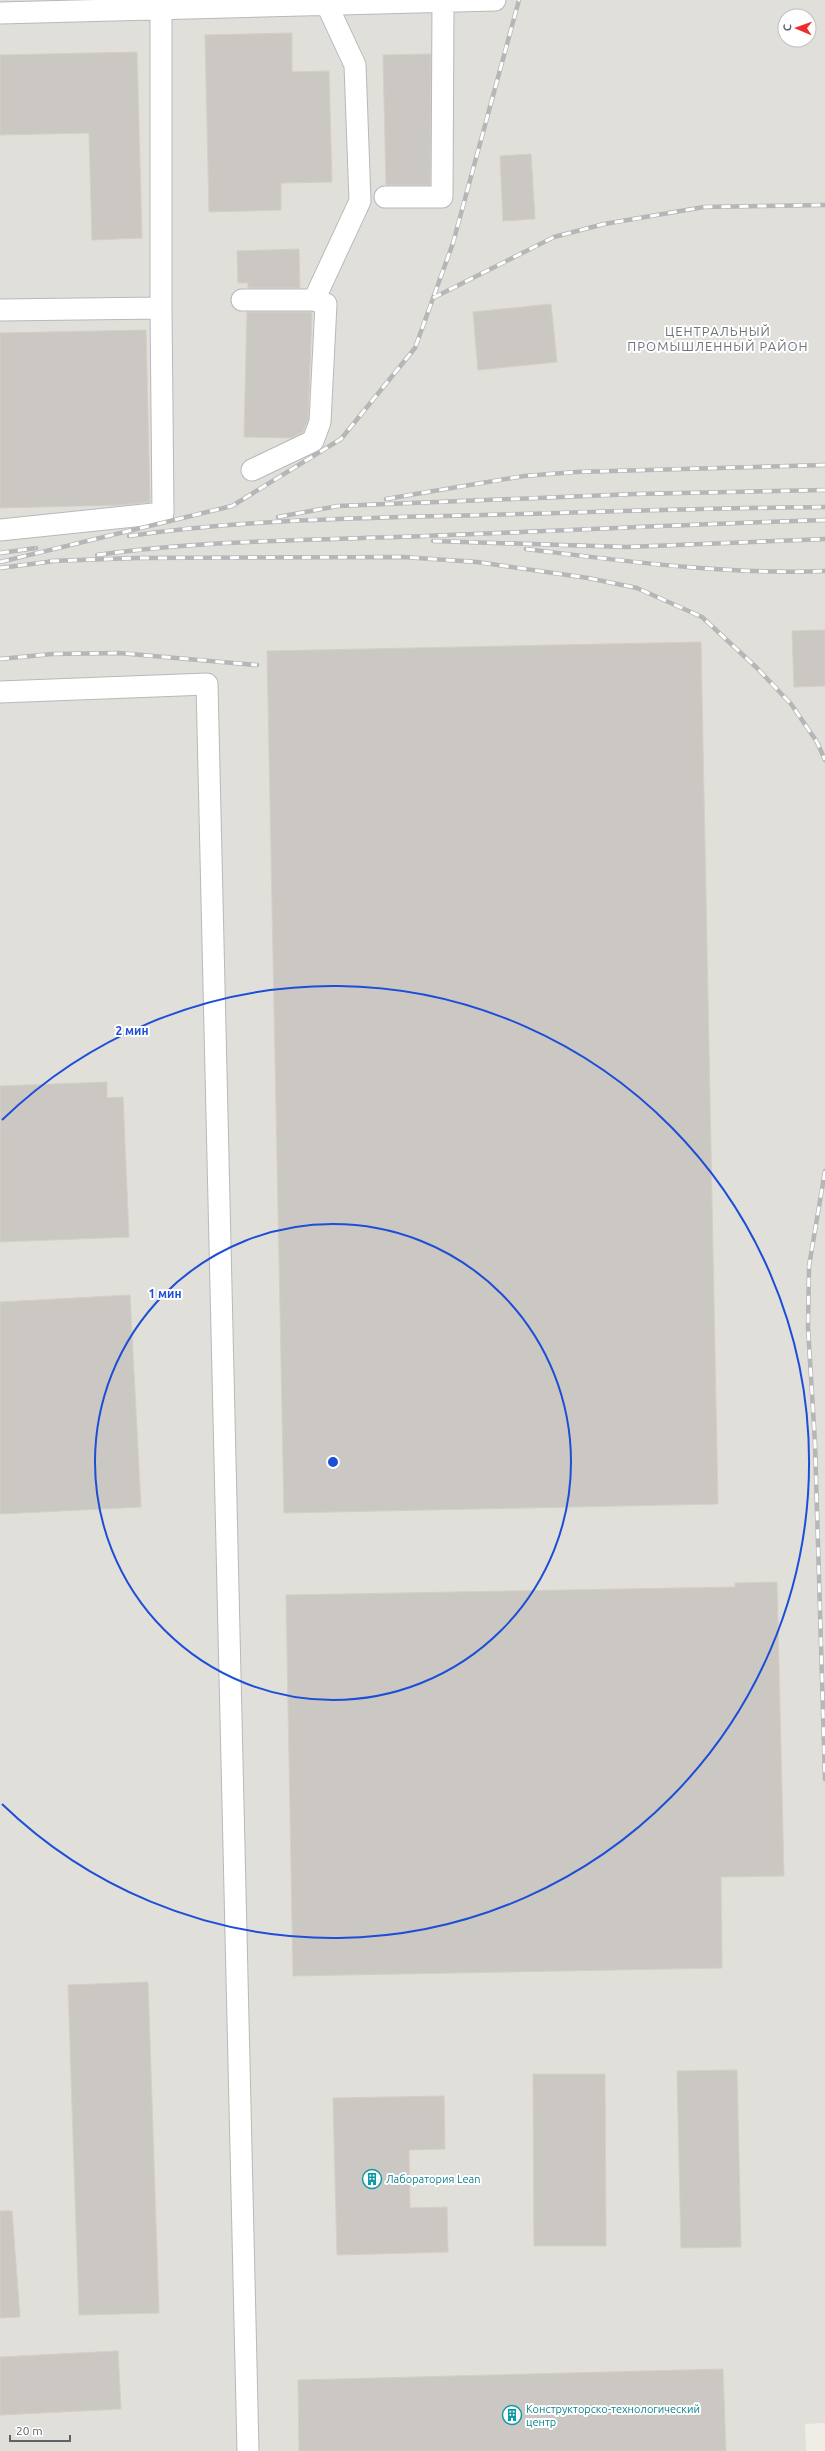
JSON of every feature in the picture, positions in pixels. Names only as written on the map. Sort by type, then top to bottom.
[{"type":"lane","points":[[0,13],[162,5],[327,5],[495,0]]},
{"type":"lane","points":[[385,197],[442,197],[444,2]]},
{"type":"lane","points":[[0,530],[163,513],[160,308],[162,5]]},
{"type":"lane","points":[[314,300],[360,201],[355,65],[327,5]]},
{"type":"lane","points":[[242,300],[314,300],[326,304],[320,422],[313,441],[252,470]]},
{"type":"lane","points":[[0,310],[160,308]]},
{"type":"lane","points":[[0,692],[207,684],[248,2451]]},
{"type":"shaded area","points":[[0,0],[825,0],[825,2423],[805,2424],[806,2451],[0,2451]]},
{"type":"building","points":[[292,33],[292,72],[329,71],[332,182],[281,183],[281,210],[209,212],[205,35]]},
{"type":"building","points":[[137,52],[142,238],[92,240],[89,133],[0,135],[0,55]]},
{"type":"building","points":[[431,54],[430,185],[386,185],[383,55]]},
{"type":"building","points":[[531,154],[535,219],[503,221],[500,156]]},
{"type":"building","points":[[299,249],[300,288],[248,288],[248,283],[238,283],[237,251]]},
{"type":"building","points":[[551,304],[557,362],[478,370],[473,312]]},
{"type":"building","points":[[247,312],[312,312],[308,420],[303,432],[291,438],[244,437]]},
{"type":"building","points":[[146,330],[150,502],[121,505],[0,508],[0,333]]},
{"type":"building","points":[[825,630],[825,686],[794,687],[792,631]]},
{"type":"building","points":[[701,642],[718,1504],[284,1513],[267,651]]},
{"type":"building","points":[[107,1082],[107,1098],[123,1097],[129,1237],[0,1242],[0,1086]]},
{"type":"building","points":[[130,1295],[141,1507],[0,1514],[0,1302]]},
{"type":"building","points":[[777,1582],[784,1876],[721,1877],[722,1968],[293,1976],[286,1595],[735,1587],[735,1583]]},
{"type":"building","points":[[148,1982],[159,2313],[79,2315],[68,1985]]},
{"type":"building","points":[[737,2070],[741,2247],[681,2248],[677,2071]]},
{"type":"building","points":[[533,2074],[605,2074],[606,2246],[534,2246]]},
{"type":"building","name":"Лаборатория Lean","points":[[444,2096],[445,2149],[409,2150],[410,2208],[447,2207],[448,2252],[337,2255],[333,2098]]},
{"type":"building","points":[[0,2211],[12,2211],[20,2317],[0,2318]]},
{"type":"building","points":[[118,2351],[121,2409],[0,2415],[0,2357]]},
{"type":"building","name":"Конструкторско-технологический центр","points":[[723,2369],[726,2451],[299,2451],[298,2380]]},
{"type":"railway","points":[[0,562],[232,506],[341,439],[415,348],[453,243],[519,0]]},
{"type":"railway","points":[[433,298],[554,237],[604,224],[704,207],[825,205]]},
{"type":"railway","points":[[386,499],[524,476],[576,472],[825,465]]},
{"type":"railway","points":[[278,517],[338,506],[635,494],[825,490]]},
{"type":"railway","points":[[129,536],[173,530],[305,520],[654,510],[825,507]]},
{"type":"railway","points":[[97,555],[179,546],[261,541],[825,520]]},
{"type":"railway","points":[[433,541],[627,547],[825,539]]},
{"type":"railway","points":[[0,553],[36,548]]},
{"type":"railway","points":[[526,549],[713,569],[788,572],[825,571]]},
{"type":"railway","points":[[50,561],[137,558],[403,557],[477,562],[588,578],[637,588],[702,617],[757,668],[791,704],[817,742],[825,760]]},
{"type":"railway","points":[[0,568],[55,561]]},
{"type":"railway","points":[[0,659],[52,654],[119,653],[257,665]]},
{"type":"railway","points":[[825,1171],[809,1266],[808,1328],[815,1443],[825,1779]]},
{"type":"place","name":"Лаборатория Lean","points":[[372,2179]]},
{"type":"place","name":"Конструкторско-технологический центр","points":[[512,2415]]},
{"type":"district","name":"ЦЕНТРАЛЬНЫЙ ПРОМЫШЛЕННЫЙ РАЙОН","points":[[718,338]]}]
